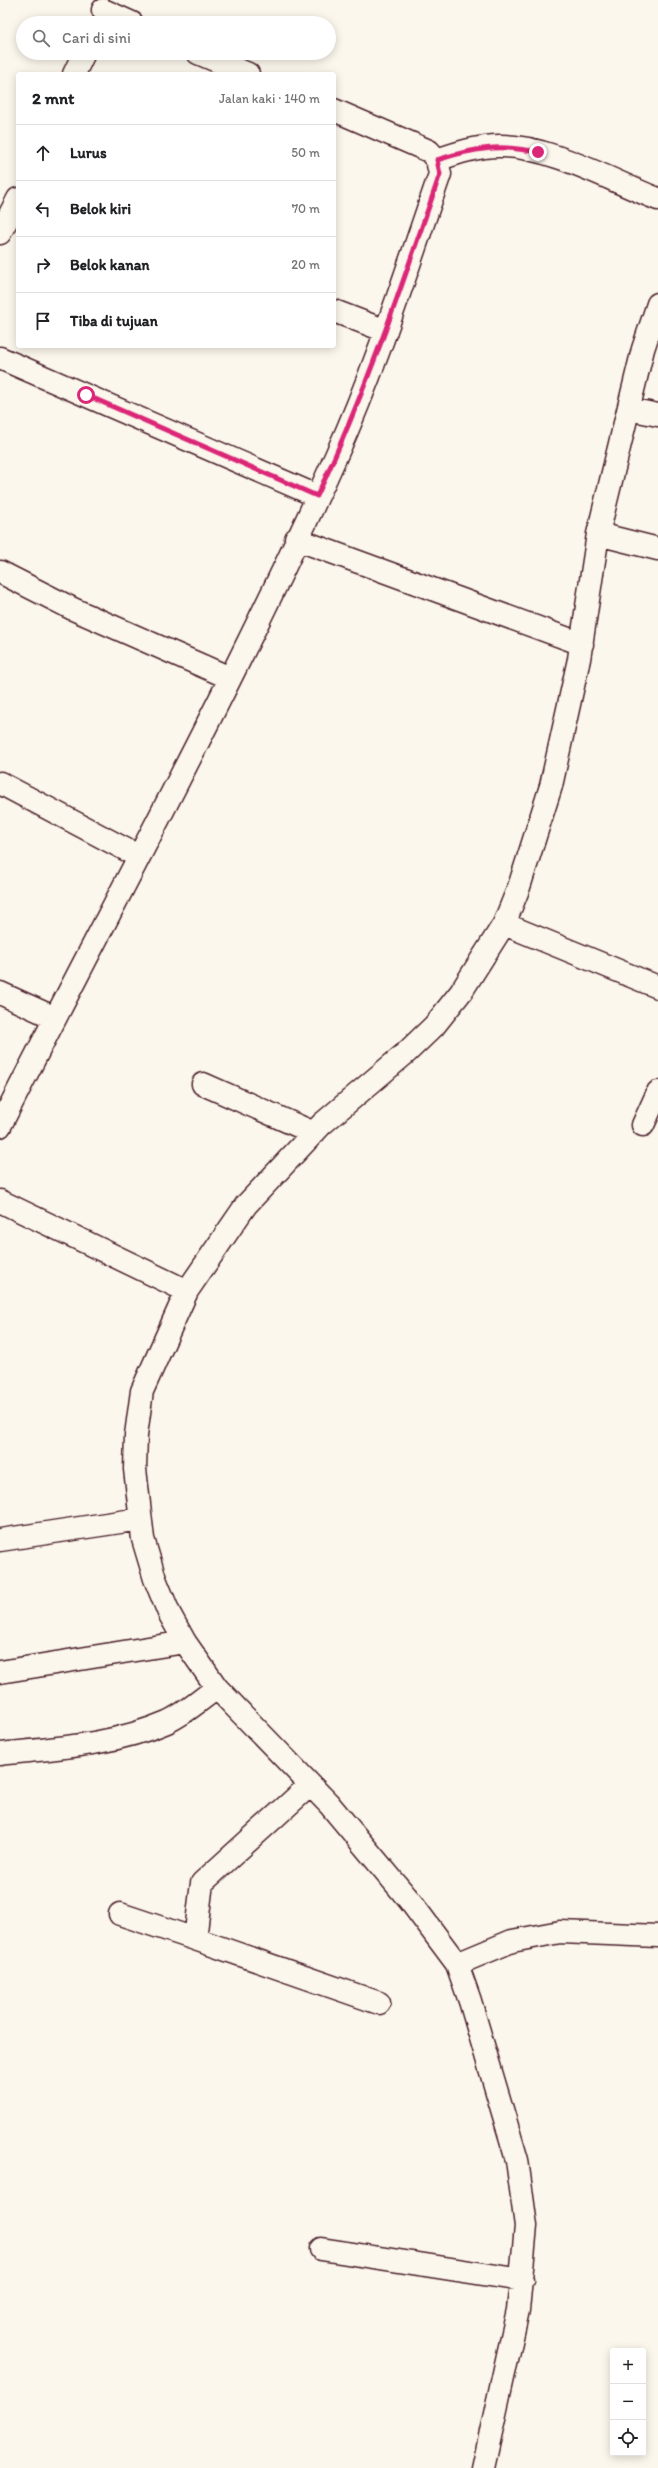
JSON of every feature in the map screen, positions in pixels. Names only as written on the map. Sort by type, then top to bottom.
[{"type":"street","points":[[102,11],[114,16]]},
{"type":"street","points":[[75,72],[81,60]]},
{"type":"street","points":[[215,60],[243,72]]},
{"type":"street","points":[[0,1126],[230,678],[337,454],[386,331],[440,174],[437,160],[429,151],[336,111]]},
{"type":"street","points":[[437,160],[480,148],[515,147],[550,154],[658,199]]},
{"type":"street","points":[[0,233],[16,203]]},
{"type":"street","points":[[483,2468],[522,2280],[526,2226],[517,2160],[500,2096],[457,1964],[405,1895],[329,1804],[217,1688],[185,1642],[169,1614],[155,1579],[143,1539],[135,1468],[136,1435],[142,1391],[187,1291],[246,1205],[314,1133],[407,1052],[434,1026],[511,927],[519,887],[551,786],[582,644],[598,534],[629,409],[651,351],[658,304]]},
{"type":"street","points":[[336,312],[386,331]]},
{"type":"street","points":[[0,358],[317,496]]},
{"type":"street","points":[[629,409],[658,415]]},
{"type":"street","points":[[598,534],[658,549]]},
{"type":"street","points":[[296,539],[582,644]]},
{"type":"street","points":[[0,572],[73,609],[230,678]]},
{"type":"street","points":[[0,783],[138,856]]},
{"type":"street","points":[[511,927],[658,987]]},
{"type":"street","points":[[0,993],[55,1018]]},
{"type":"street","points":[[203,1084],[314,1133]]},
{"type":"street","points":[[642,1125],[658,1092]]},
{"type":"street","points":[[0,1201],[187,1291]]},
{"type":"street","points":[[0,1540],[140,1519]]},
{"type":"street","points":[[0,1672],[185,1642]]},
{"type":"street","points":[[0,1754],[102,1742],[137,1732],[168,1722],[217,1688]]},
{"type":"street","points":[[195,1939],[202,1884],[310,1786]]},
{"type":"street","points":[[120,1914],[379,2004]]},
{"type":"street","points":[[457,1964],[512,1941],[560,1932],[658,1936]]},
{"type":"street","points":[[321,2249],[522,2280]]},
{"type":"route","points":[[86,395],[317,496],[337,454],[386,331],[440,174],[437,160],[480,148],[499,146],[515,147],[538,152]]}]
